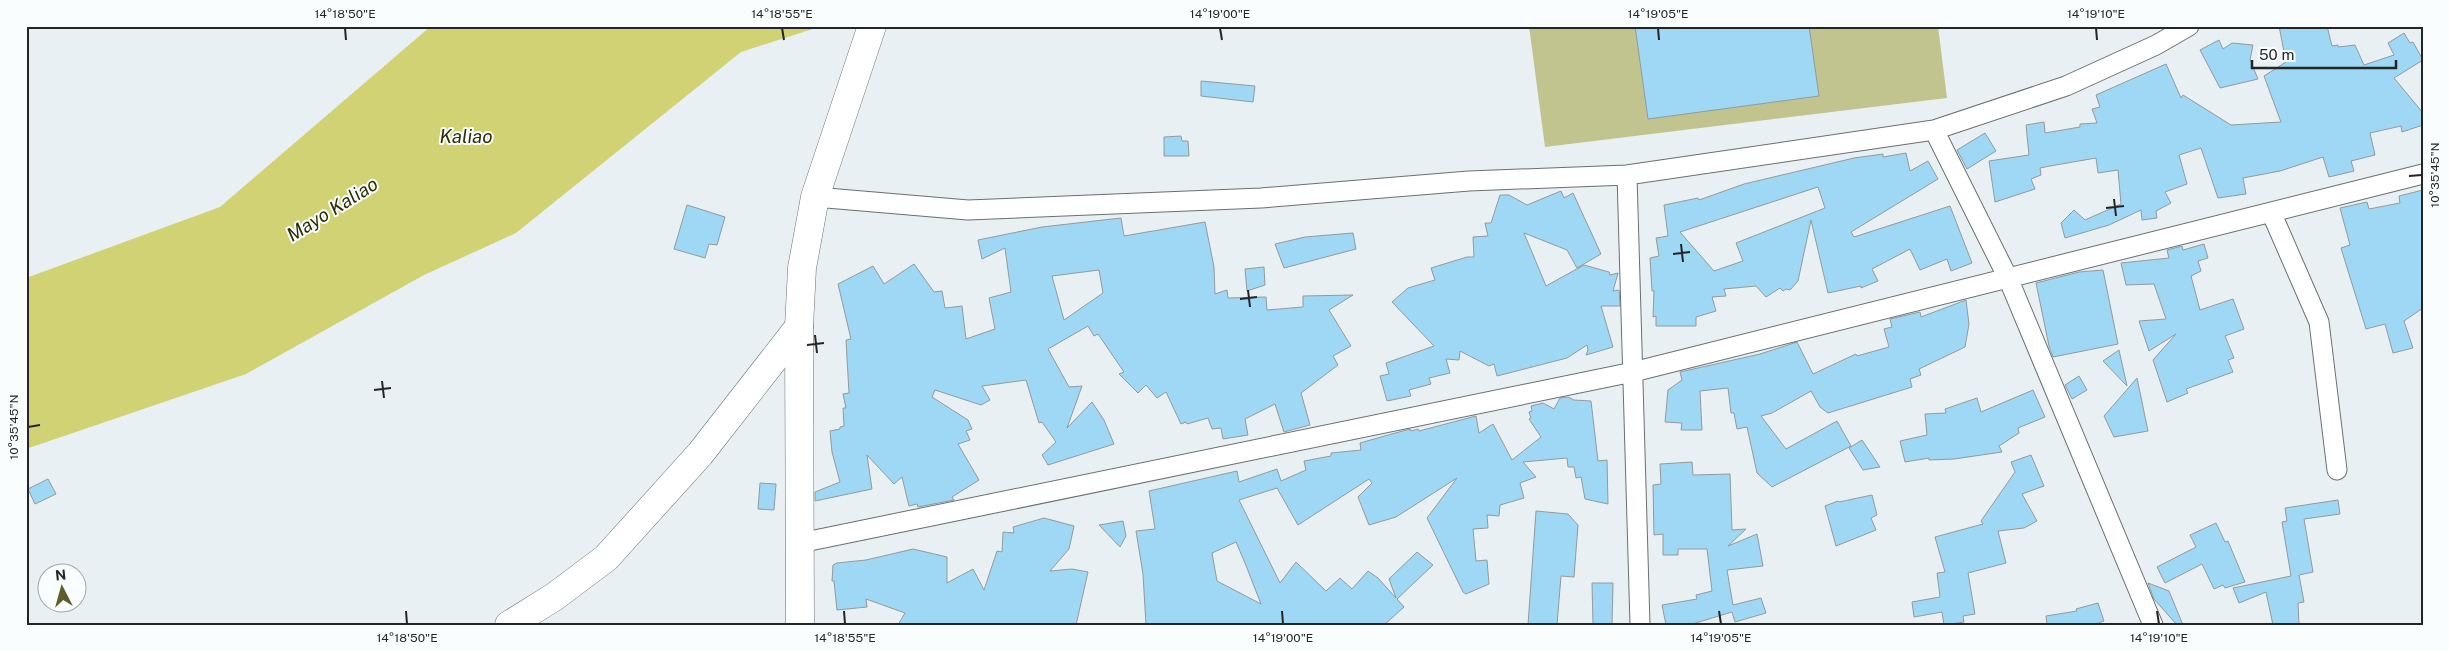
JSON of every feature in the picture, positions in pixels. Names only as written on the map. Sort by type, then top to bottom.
[{"type":"main road","points":[[800,625],[798,327],[802,268],[814,197],[872,26]]},
{"type":"main road","points":[[509,625],[554,597],[606,558],[700,454],[798,327]]},
{"type":"street","points":[[814,197],[968,210],[1261,198],[1470,181],[1627,175],[1934,130],[2066,86],[2156,45],[2189,26]]},
{"type":"street","points":[[1934,130],[2008,278],[2154,625]]},
{"type":"street","points":[[800,542],[1633,372],[2423,174]]},
{"type":"street","points":[[1627,175],[1640,625]]},
{"type":"street","points":[[2271,212],[2319,322],[2338,470]]},
{"type":"green space","points":[[1529,26],[1938,26],[1947,98],[1545,147]]},
{"type":"water","name":"Kaliao","points":[[431,26],[822,26],[741,52],[516,233],[424,275],[246,374],[26,449],[26,278],[220,207]]},
{"type":"building","points":[[1635,26],[1809,26],[1819,96],[1648,119]]},
{"type":"building","points":[[2279,26],[2327,26],[2332,46],[2355,45],[2364,65],[2394,55],[2388,43],[2404,33],[2410,43],[2413,42],[2423,60],[2394,78],[2423,113],[2423,125],[2402,132],[2401,126],[2370,133],[2375,155],[2351,161],[2354,171],[2329,177],[2323,157],[2280,171],[2243,178],[2246,194],[2218,198],[2201,148],[2179,155],[2187,184],[2165,192],[2171,203],[2156,211],[2157,218],[2142,220],[2141,210],[2109,225],[2065,238],[2061,223],[2074,210],[2085,220],[2121,204],[2118,170],[2098,173],[2096,158],[2040,168],[2041,175],[2031,179],[2035,189],[1995,202],[1989,161],[2029,155],[2026,125],[2044,122],[2045,133],[2080,127],[2080,124],[2097,123],[2092,109],[2100,107],[2096,95],[2166,64],[2181,98],[2183,95],[2231,125],[2281,122],[2264,76],[2286,62]]},
{"type":"building","points":[[2219,40],[2223,49],[2232,43],[2253,45],[2250,60],[2258,79],[2220,88],[2200,50]]},
{"type":"building","points":[[1201,81],[1255,86],[1253,102],[1201,96]]},
{"type":"building","points":[[1985,133],[1996,151],[1967,169],[1957,150]]},
{"type":"building","points":[[1181,136],[1182,141],[1188,141],[1189,156],[1164,156],[1164,137]]},
{"type":"building","points":[[1906,153],[1910,171],[1928,161],[1938,179],[1851,232],[1854,237],[1950,206],[1972,263],[1951,271],[1947,259],[1920,270],[1910,249],[1872,269],[1878,281],[1861,288],[1861,286],[1828,293],[1811,220],[1798,281],[1790,290],[1786,289],[1783,291],[1780,288],[1766,297],[1756,286],[1724,289],[1726,296],[1712,297],[1716,311],[1696,317],[1696,326],[1656,326],[1656,316],[1653,317],[1654,291],[1652,291],[1650,258],[1659,256],[1656,238],[1668,236],[1664,205],[1698,198],[1699,200],[1744,184],[1854,158],[1883,154],[1883,157]],"holes":[[[1818,187],[1825,208],[1736,243],[1743,261],[1714,271],[1680,232]]]},
{"type":"building","points":[[2423,190],[2423,308],[2404,321],[2413,348],[2393,353],[2385,324],[2366,329],[2341,248],[2350,245],[2340,208],[2367,202],[2369,209],[2400,203],[2399,196]]},
{"type":"building","points":[[1561,191],[1564,198],[1573,193],[1601,254],[1577,268],[1567,250],[1524,233],[1546,286],[1584,265],[1609,272],[1610,275],[1618,273],[1613,291],[1619,290],[1620,306],[1601,306],[1613,347],[1586,355],[1587,345],[1567,358],[1497,376],[1494,364],[1489,366],[1460,351],[1459,360],[1446,359],[1450,373],[1429,378],[1431,384],[1409,390],[1411,396],[1387,401],[1380,376],[1389,374],[1386,363],[1434,346],[1392,302],[1408,288],[1435,280],[1431,268],[1467,257],[1474,257],[1473,237],[1488,236],[1485,223],[1491,223],[1500,195],[1509,195],[1527,205]]},
{"type":"building","points":[[687,205],[725,217],[717,245],[709,244],[705,258],[674,249]]},
{"type":"building","points":[[1121,218],[1124,236],[1205,222],[1214,267],[1215,294],[1227,290],[1228,298],[1266,297],[1267,310],[1303,307],[1303,296],[1353,295],[1329,310],[1351,346],[1333,356],[1338,365],[1301,393],[1310,425],[1284,432],[1275,404],[1245,419],[1248,435],[1223,439],[1221,428],[1212,429],[1208,418],[1181,424],[1166,392],[1157,398],[1146,385],[1138,393],[1119,374],[1124,372],[1098,334],[1094,336],[1088,326],[1048,349],[1069,387],[1082,386],[1067,428],[1092,402],[1104,420],[1114,444],[1048,465],[1042,455],[1056,442],[1042,422],[1039,423],[1026,380],[982,386],[990,400],[981,405],[935,390],[932,397],[968,420],[972,429],[966,431],[970,440],[958,444],[979,480],[952,497],[954,500],[918,507],[917,504],[909,506],[902,477],[894,484],[867,455],[872,489],[815,501],[815,492],[840,482],[832,452],[830,431],[844,426],[843,408],[846,408],[843,394],[849,393],[846,340],[851,339],[838,284],[873,266],[884,284],[914,264],[934,292],[942,291],[945,308],[962,306],[966,339],[995,329],[989,298],[1011,292],[1005,248],[982,259],[978,240],[1042,227]],"holes":[[[1099,270],[1103,293],[1064,320],[1052,276]]]},
{"type":"building","points":[[1353,233],[1356,249],[1284,268],[1275,244],[1305,237]]},
{"type":"building","points":[[2204,244],[2208,258],[2198,261],[2201,271],[2191,276],[2200,310],[2233,299],[2244,329],[2225,336],[2234,358],[2228,360],[2233,372],[2186,389],[2188,393],[2167,402],[2153,360],[2176,334],[2149,351],[2139,321],[2166,319],[2154,284],[2126,285],[2121,263],[2169,258],[2167,250],[2182,246],[2183,250]]},
{"type":"building","points":[[1264,267],[1265,285],[1247,291],[1245,269]]},
{"type":"building","points":[[2103,270],[2118,344],[2053,357],[2036,283],[2079,272]]},
{"type":"building","points":[[1966,300],[1969,324],[1965,347],[1919,369],[1921,375],[1910,379],[1912,387],[1828,413],[1820,407],[1811,391],[1772,413],[1761,416],[1786,449],[1837,421],[1851,446],[1772,487],[1757,473],[1747,427],[1737,429],[1734,413],[1731,413],[1728,388],[1700,391],[1702,430],[1681,430],[1682,423],[1665,422],[1668,390],[1682,380],[1680,372],[1760,354],[1797,342],[1813,374],[1856,354],[1857,356],[1889,347],[1884,329],[1892,327],[1890,319],[1920,312],[1921,317]]},
{"type":"building","points":[[2119,350],[2127,386],[2103,361]]},
{"type":"building","points":[[2079,376],[2087,390],[2072,399],[2065,385]]},
{"type":"building","points":[[2137,378],[2148,431],[2114,437],[2104,416]]},
{"type":"building","points":[[2033,390],[2045,417],[2018,428],[2019,433],[1999,446],[2002,452],[1954,459],[1929,460],[1929,458],[1905,462],[1900,441],[1927,435],[1925,414],[1946,413],[1945,409],[1977,398],[1981,412]]},
{"type":"building","points":[[1568,397],[1574,400],[1591,401],[1598,461],[1607,460],[1608,504],[1585,499],[1581,477],[1576,478],[1574,467],[1568,467],[1567,458],[1523,462],[1536,477],[1520,483],[1524,498],[1500,505],[1499,516],[1487,515],[1488,528],[1473,529],[1476,561],[1487,560],[1489,584],[1466,594],[1463,592],[1427,518],[1457,478],[1396,517],[1369,525],[1358,497],[1372,483],[1369,479],[1298,525],[1277,488],[1239,500],[1280,583],[1296,562],[1326,591],[1340,578],[1352,589],[1368,571],[1378,578],[1396,598],[1389,579],[1417,552],[1433,565],[1397,599],[1404,607],[1384,625],[1146,625],[1143,574],[1136,531],[1155,529],[1149,491],[1237,471],[1239,482],[1277,469],[1281,481],[1306,470],[1304,461],[1331,456],[1331,453],[1361,450],[1360,443],[1410,429],[1411,431],[1418,429],[1419,431],[1476,416],[1479,433],[1493,424],[1512,460],[1541,437],[1529,419],[1531,418],[1529,412],[1532,411],[1531,406],[1543,403],[1554,409],[1560,398]],"holes":[[[1236,542],[1261,604],[1217,581],[1212,553]]]},
{"type":"building","points":[[1862,440],[1880,467],[1863,470],[1849,448]]},
{"type":"building","points":[[2031,455],[2044,486],[2022,494],[2037,521],[2024,528],[1998,531],[2006,563],[1968,573],[1975,614],[1963,616],[1964,622],[1944,625],[1942,612],[1914,617],[1912,602],[1940,597],[1937,573],[1945,572],[1935,537],[1983,524],[1981,521],[2015,472],[2011,462]]},
{"type":"building","points":[[1692,462],[1693,475],[1730,474],[1732,530],[1746,529],[1728,546],[1757,534],[1763,566],[1727,570],[1733,605],[1761,598],[1766,613],[1735,622],[1732,612],[1689,625],[1666,625],[1662,605],[1697,599],[1696,595],[1712,591],[1707,549],[1678,549],[1678,555],[1663,555],[1663,534],[1654,535],[1653,485],[1661,484],[1660,464]]},
{"type":"building","points":[[48,479],[56,494],[35,504],[28,489]]},
{"type":"building","points":[[760,483],[776,484],[774,510],[758,509]]},
{"type":"building","points":[[1872,495],[1877,515],[1871,518],[1876,530],[1836,546],[1825,506],[1838,501]]},
{"type":"building","points":[[2338,500],[2340,514],[2304,519],[2313,572],[2299,575],[2304,602],[2298,603],[2299,625],[2273,625],[2266,592],[2239,603],[2233,588],[2291,576],[2282,522],[2287,521],[2285,508]]},
{"type":"building","points":[[1536,511],[1568,514],[1578,525],[1574,577],[1561,576],[1557,625],[1528,625]]},
{"type":"building","points":[[1044,518],[1074,526],[1069,549],[1050,571],[1072,569],[1088,572],[1076,625],[898,625],[905,613],[866,599],[867,607],[837,610],[834,581],[832,581],[833,565],[837,563],[866,560],[913,549],[947,557],[947,583],[973,569],[984,590],[997,551],[1002,552],[1003,532],[1014,533],[1013,527]]},
{"type":"building","points":[[1123,521],[1126,536],[1120,547],[1099,525]]},
{"type":"building","points":[[2216,523],[2225,542],[2228,541],[2245,582],[2225,588],[2223,585],[2214,589],[2202,564],[2165,583],[2157,567],[2196,547],[2190,535]]},
{"type":"building","points":[[1592,583],[1613,583],[1612,625],[1593,625]]},
{"type":"building","points":[[2148,583],[2169,591],[2183,625],[2177,625],[2154,599]]},
{"type":"building","points":[[2098,603],[2104,621],[2093,625],[2047,625],[2046,616],[2077,611],[2076,609]]},
{"type":"water label","name":"Mayo Kaliao","points":[[332,209]]}]
